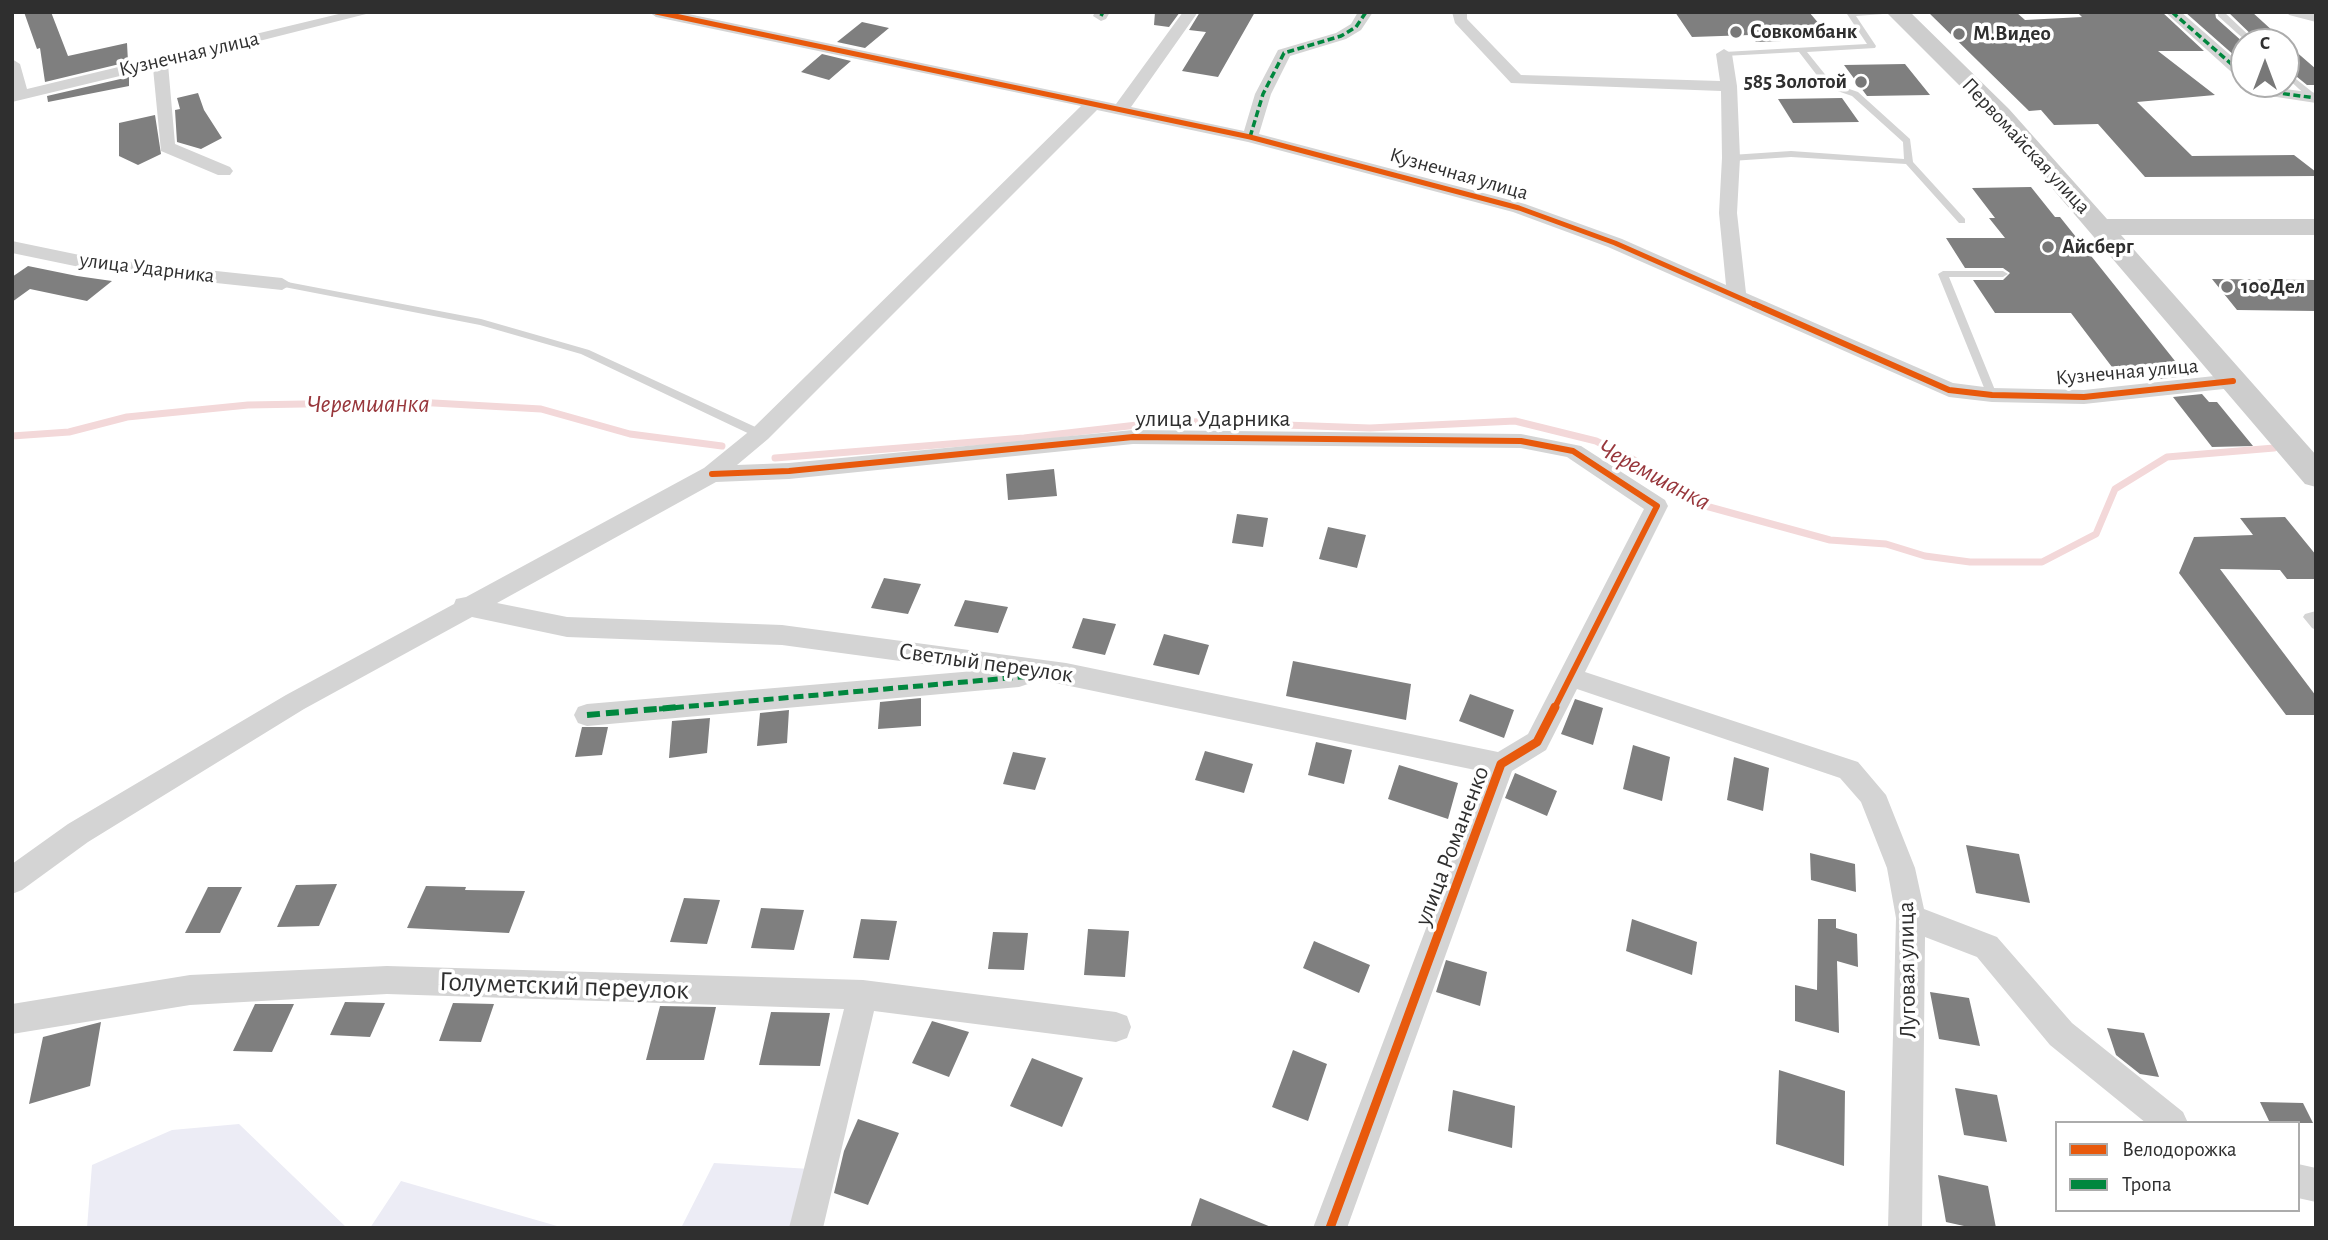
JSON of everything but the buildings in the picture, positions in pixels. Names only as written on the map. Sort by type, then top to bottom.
[{"type":"main road","name":"Первомайская улица","points":[[1896,12],[2001,114],[2316,475]]},
{"type":"main road","points":[[2100,227],[2316,226]]},
{"type":"main road","points":[[2123,251],[2316,249]]},
{"type":"street","name":"Кузнечная улица","points":[[17,97],[160,60],[367,12]]},
{"type":"street","name":"Кузнечная улица","points":[[656,12],[1250,137],[1519,208],[1615,243],[1949,390],[1992,395],[2084,397],[2233,381]]},
{"type":"street","points":[[1121,109],[1191,12]]},
{"type":"street","points":[[1250,137],[1263,94],[1284,53],[1341,36],[1356,27],[1366,12]]},
{"type":"street","points":[[1459,12],[1460,20],[1517,80],[1729,86]]},
{"type":"street","points":[[2172,12],[2230,63]]},
{"type":"street","points":[[2294,12],[2316,18]]},
{"type":"street","points":[[1724,54],[1729,86],[1731,158],[1728,213],[1737,298]]},
{"type":"street","points":[[160,60],[167,147],[225,172]]},
{"type":"street","points":[[12,64],[17,97]]},
{"type":"street","points":[[12,881],[90,826],[295,702],[465,606],[712,474],[760,434],[1093,104]]},
{"type":"street","name":"улица Ударника","points":[[12,247],[94,264],[282,285]]},
{"type":"street","name":"улица Ударника","points":[[712,474],[789,471],[1133,437],[1521,441],[1573,451],[1657,506]]},
{"type":"street","name":"улица Романенко","points":[[1330,1228],[1502,764],[1537,742],[1657,506]]},
{"type":"street","name":"Светлый переулок","points":[[465,606],[567,627],[782,635],[1066,673],[1502,764]]},
{"type":"street","points":[[587,715],[1066,673]]},
{"type":"street","name":"Луговая улица","points":[[1570,677],[1849,770],[1872,795],[1885,822],[1901,869],[1911,918],[1905,1228]]},
{"type":"street","points":[[1911,918],[1987,947],[2061,1034],[2170,1121]]},
{"type":"street","name":"Голуметский переулок","points":[[12,1019],[190,989],[387,980],[863,995],[1116,1027]]},
{"type":"street","points":[[806,1228],[863,995]]},
{"type":"lane","points":[[1724,54],[1803,52],[1872,46],[1851,15],[1883,12]]},
{"type":"lane","points":[[2221,14],[2236,28]]},
{"type":"lane","points":[[1803,52],[1829,85],[1855,94],[1908,141],[1909,163],[1962,220]]},
{"type":"lane","points":[[2300,85],[2315,98]]},
{"type":"lane","points":[[1731,158],[1791,154],[1909,163]]},
{"type":"lane","points":[[1992,395],[1943,274],[2003,274]]},
{"type":"lane","points":[[282,285],[481,322],[585,352],[760,434]]},
{"type":"lane","points":[[2316,616],[2309,617],[2316,625]]},
{"type":"shaded area","points":[[239,1124],[347,1228],[87,1228],[92,1165],[172,1130]]},
{"type":"shaded area","points":[[714,1163],[810,1169],[796,1228],[681,1228]]},
{"type":"shaded area","points":[[401,1181],[564,1228],[370,1228]]},
{"type":"waterway","name":"Черемшанка","points":[[12,436],[69,432],[127,417],[248,405],[416,402],[541,409],[630,434],[722,446]]},
{"type":"waterway","name":"Черемшанка","points":[[775,458],[1024,438],[1172,421],[1370,428],[1515,421],[1596,441],[1634,460],[1702,505],[1830,540],[1886,544],[1925,556],[1970,562],[2042,562],[2096,534],[2115,489],[2167,457],[2274,448]]},
{"type":"marked path","points":[[1101,16],[1103,12]]},
{"type":"marked path","points":[[1250,137],[1263,94],[1284,53],[1341,36],[1356,27],[1366,12]]},
{"type":"marked path","points":[[2172,12],[2230,63]]},
{"type":"marked path","points":[[2300,96],[2316,98]]},
{"type":"marked path","points":[[587,715],[1066,673]]},
{"type":"cycle path","points":[[656,12],[1250,137],[1519,208],[1615,243],[1949,390],[1992,395],[2084,397],[2233,381]]},
{"type":"cycle path","points":[[712,474],[789,471],[1133,437],[1521,441],[1573,451],[1657,506],[1537,742],[1501,764],[1330,1228]]},
{"type":"place","name":"Совкомбанк","points":[[1736,32]]},
{"type":"place","name":"М.Видео","points":[[1959,34]]},
{"type":"place","name":"585 Золотой","points":[[1861,82]]},
{"type":"place","name":"Айсберг","points":[[2048,247]]},
{"type":"place","name":"100Дел","points":[[2227,287]]}]
